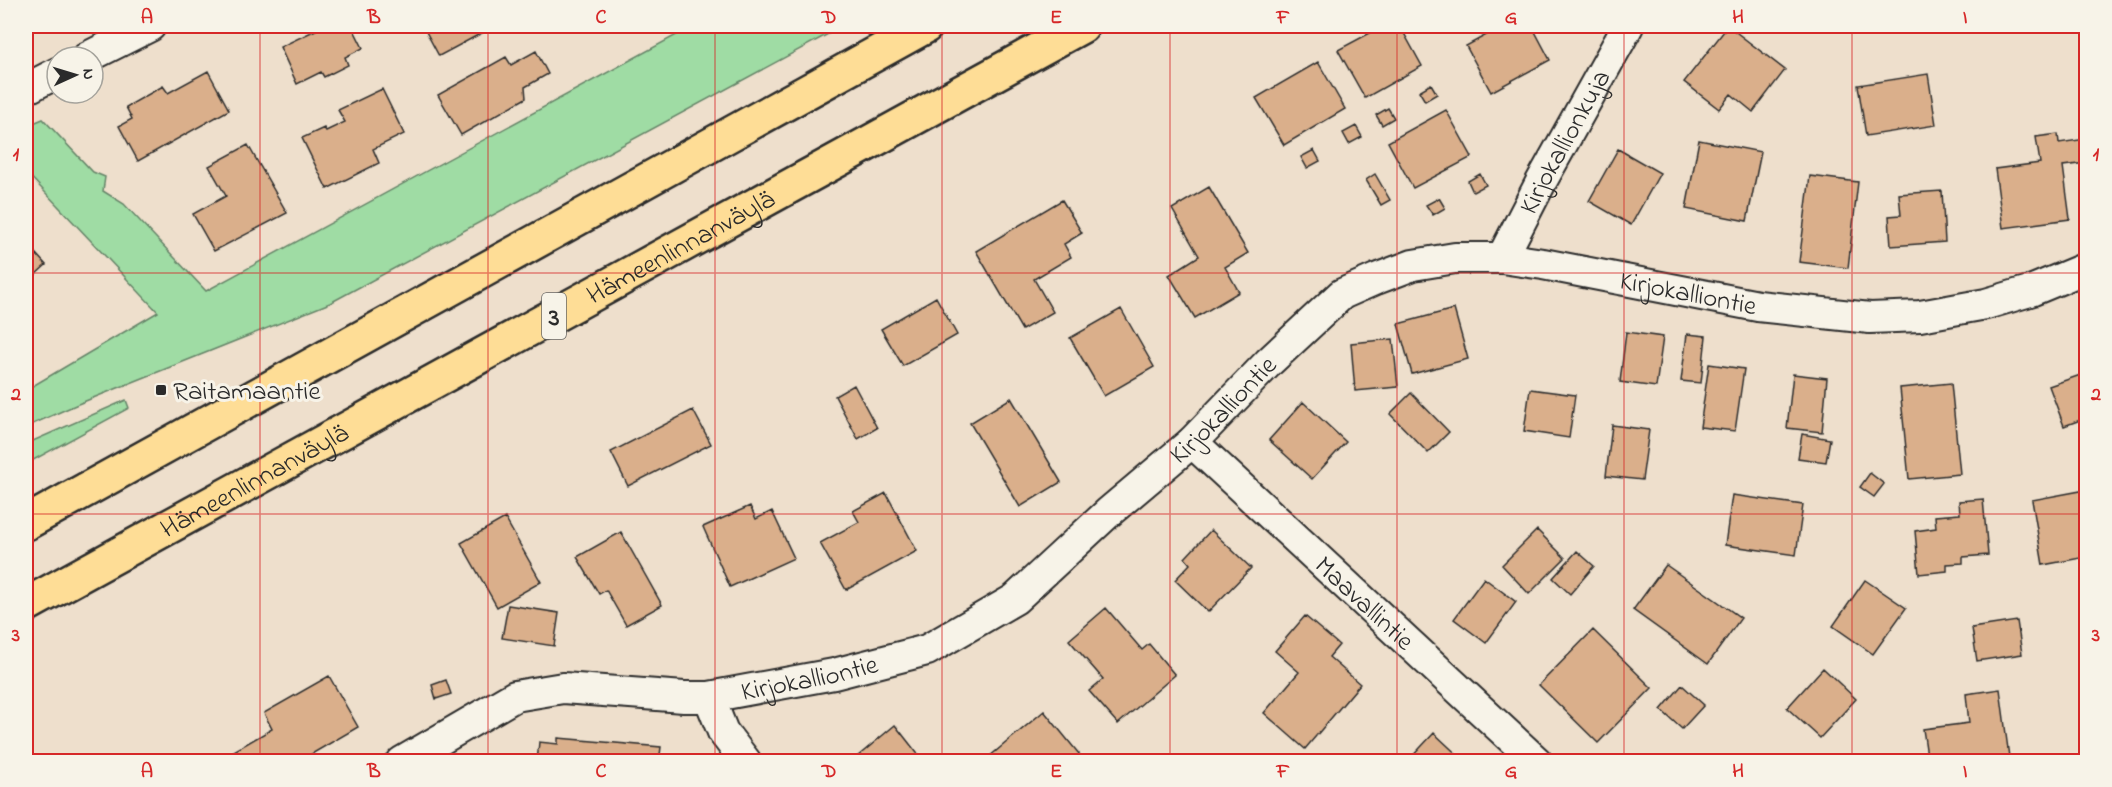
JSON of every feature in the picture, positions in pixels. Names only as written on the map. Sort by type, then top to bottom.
[{"type":"highway","points":[[26,523],[926,26]]},
{"type":"highway","name":"Hämeenlinnanväylä","points":[[26,605],[1082,26]]},
{"type":"street","points":[[105,48],[150,26]]},
{"type":"street","name":"Kirjokallionkuja","points":[[1502,258],[1541,182],[1628,26]]},
{"type":"street","points":[[26,89],[45,79]]},
{"type":"street","name":"Kirjokalliontie","points":[[402,762],[514,696],[562,688],[709,697],[834,674],[927,650],[1015,599],[1109,512],[1192,442],[1269,362],[1342,294],[1413,265],[1455,258],[1502,258],[1758,306],[1870,318],[1920,316],[1986,304],[2042,287],[2086,268]]},
{"type":"street","name":"Maavallintie","points":[[1192,442],[1537,762]]},
{"type":"street","points":[[709,697],[723,732],[746,762]]},
{"type":"green space","points":[[693,26],[843,26],[330,303],[26,427],[26,390],[158,312],[26,172],[26,126],[43,119],[93,172],[105,177],[103,191],[124,204],[206,291]]},
{"type":"green space","points":[[126,400],[129,408],[26,464],[26,444]]},
{"type":"building","points":[[324,26],[352,26],[363,48],[345,57],[348,65],[324,77],[321,72],[297,84],[280,47]]},
{"type":"building","points":[[423,26],[495,26],[439,56]]},
{"type":"building","points":[[1383,26],[1400,26],[1422,66],[1365,98],[1338,50]]},
{"type":"building","points":[[1503,26],[1532,26],[1550,60],[1491,92],[1466,46]]},
{"type":"building","points":[[1728,26],[1785,70],[1753,112],[1731,94],[1719,109],[1684,82]]},
{"type":"building","points":[[1858,26],[1903,26],[1858,30]]},
{"type":"building","points":[[536,51],[548,74],[525,87],[526,98],[461,135],[438,95],[506,57],[511,65]]},
{"type":"building","points":[[1318,62],[1345,109],[1284,145],[1256,98]]},
{"type":"building","points":[[208,71],[229,110],[138,161],[119,126],[132,119],[126,107],[163,86],[168,93]]},
{"type":"building","points":[[1928,74],[1936,125],[1866,136],[1858,85]]},
{"type":"building","points":[[1431,84],[1437,94],[1425,101],[1419,91]]},
{"type":"building","points":[[382,89],[404,134],[373,149],[379,163],[327,189],[302,138],[324,128],[326,131],[345,122],[338,110]]},
{"type":"building","points":[[2086,94],[2086,138],[2081,95]]},
{"type":"building","points":[[1388,108],[1394,118],[1382,125],[1376,115]]},
{"type":"building","points":[[1446,110],[1472,157],[1413,188],[1388,142]]},
{"type":"building","points":[[1356,126],[1362,137],[1349,144],[1343,133]]},
{"type":"building","points":[[2058,134],[2059,143],[2086,139],[2086,163],[2063,166],[2070,219],[2003,228],[1995,169],[2040,163],[2036,137]]},
{"type":"building","points":[[1699,140],[1761,152],[1747,221],[1686,209]]},
{"type":"building","points":[[248,145],[287,213],[214,251],[193,214],[226,196],[209,166]]},
{"type":"building","points":[[1618,149],[1660,173],[1631,225],[1589,201]]},
{"type":"building","points":[[1314,150],[1320,161],[1307,168],[1301,157]]},
{"type":"building","points":[[1375,174],[1390,200],[1381,205],[1366,180]]},
{"type":"building","points":[[1480,174],[1486,185],[1473,192],[1468,181]]},
{"type":"building","points":[[1810,176],[1858,182],[1848,268],[1799,262]]},
{"type":"building","points":[[1209,187],[1248,253],[1225,267],[1239,292],[1195,318],[1169,275],[1199,256],[1172,209]]},
{"type":"building","points":[[1942,191],[1945,242],[1891,246],[1889,216],[1901,215],[1899,194]]},
{"type":"building","points":[[1439,198],[1445,208],[1433,215],[1426,205]]},
{"type":"building","points":[[1062,200],[1082,233],[1064,244],[1071,257],[1034,279],[1053,312],[1022,330],[976,251]]},
{"type":"building","points":[[26,243],[46,265],[26,283]]},
{"type":"building","points":[[936,297],[957,335],[903,366],[881,329]]},
{"type":"building","points":[[1121,309],[1154,367],[1104,396],[1070,338]]},
{"type":"building","points":[[1454,309],[1468,359],[1412,374],[1398,324]]},
{"type":"building","points":[[1626,332],[1663,337],[1656,387],[1620,382]]},
{"type":"building","points":[[1687,334],[1706,336],[1701,383],[1681,381]]},
{"type":"building","points":[[1393,339],[1398,387],[1355,391],[1351,343]]},
{"type":"building","points":[[1709,364],[1744,369],[1735,431],[1700,427]]},
{"type":"building","points":[[2086,373],[2086,418],[2064,426],[2049,386]]},
{"type":"building","points":[[1793,374],[1827,378],[1822,432],[1787,428]]},
{"type":"building","points":[[1951,383],[1960,474],[1909,479],[1900,388]]},
{"type":"building","points":[[854,385],[877,428],[858,439],[835,396]]},
{"type":"building","points":[[1530,389],[1575,395],[1569,438],[1524,431]]},
{"type":"building","points":[[1411,393],[1449,432],[1428,453],[1390,414]]},
{"type":"building","points":[[1011,398],[1061,482],[1020,507],[970,423]]},
{"type":"building","points":[[1303,402],[1346,442],[1312,479],[1269,440]]},
{"type":"building","points":[[693,410],[711,444],[628,486],[611,452]]},
{"type":"building","points":[[1612,425],[1649,430],[1642,480],[1606,476]]},
{"type":"building","points":[[1802,434],[1830,439],[1826,462],[1798,458]]},
{"type":"building","points":[[1870,473],[1884,484],[1874,497],[1860,487]]},
{"type":"building","points":[[2086,490],[2086,557],[2043,565],[2032,500]]},
{"type":"building","points":[[886,493],[917,551],[846,590],[820,543],[859,522],[853,511]]},
{"type":"building","points":[[1732,495],[1803,505],[1796,555],[1725,545]]},
{"type":"building","points":[[1983,499],[1988,555],[1963,557],[1963,563],[1947,564],[1947,571],[1919,574],[1915,531],[1936,528],[1935,516],[1960,514],[1959,501]]},
{"type":"building","points":[[750,506],[756,519],[772,511],[794,558],[730,587],[703,527]]},
{"type":"building","points":[[505,518],[541,582],[497,607],[461,543]]},
{"type":"building","points":[[1211,530],[1251,568],[1208,612],[1175,580],[1190,564],[1185,558]]},
{"type":"building","points":[[1537,530],[1565,558],[1529,594],[1502,565]]},
{"type":"building","points":[[621,532],[662,605],[626,625],[606,590],[599,594],[577,557]]},
{"type":"building","points":[[1577,551],[1594,566],[1570,594],[1553,578]]},
{"type":"building","points":[[1666,565],[1741,618],[1708,664],[1633,610]]},
{"type":"building","points":[[1484,578],[1516,602],[1486,643],[1454,619]]},
{"type":"building","points":[[1865,580],[1906,608],[1873,654],[1833,626]]},
{"type":"building","points":[[508,605],[559,613],[554,646],[502,638]]},
{"type":"building","points":[[1106,608],[1142,650],[1149,644],[1175,675],[1118,724],[1089,691],[1103,679],[1069,640]]},
{"type":"building","points":[[1305,616],[1339,645],[1329,657],[1360,684],[1305,749],[1264,713],[1299,672],[1275,651]]},
{"type":"building","points":[[2017,621],[2022,654],[1977,661],[1972,628]]},
{"type":"building","points":[[1593,630],[1652,688],[1598,743],[1539,685]]},
{"type":"building","points":[[1823,668],[1856,699],[1820,738],[1787,708]]},
{"type":"building","points":[[329,676],[358,727],[298,762],[215,762],[272,729],[264,713]]},
{"type":"building","points":[[446,680],[451,694],[436,699],[432,685]]},
{"type":"building","points":[[1682,685],[1704,705],[1682,729],[1661,710]]},
{"type":"building","points":[[2000,689],[2009,757],[1975,762],[1928,762],[1923,729],[1969,723],[1966,694]]},
{"type":"building","points":[[1044,711],[1084,760],[983,762]]},
{"type":"building","points":[[895,725],[924,762],[851,762]]},
{"type":"building","points":[[1434,733],[1465,762],[1407,762]]},
{"type":"building","points":[[558,738],[661,747],[660,755],[675,756],[675,762],[537,762],[539,742],[558,744]]},
{"type":"place","name":"Raitamaantie","points":[[161,390]]}]
